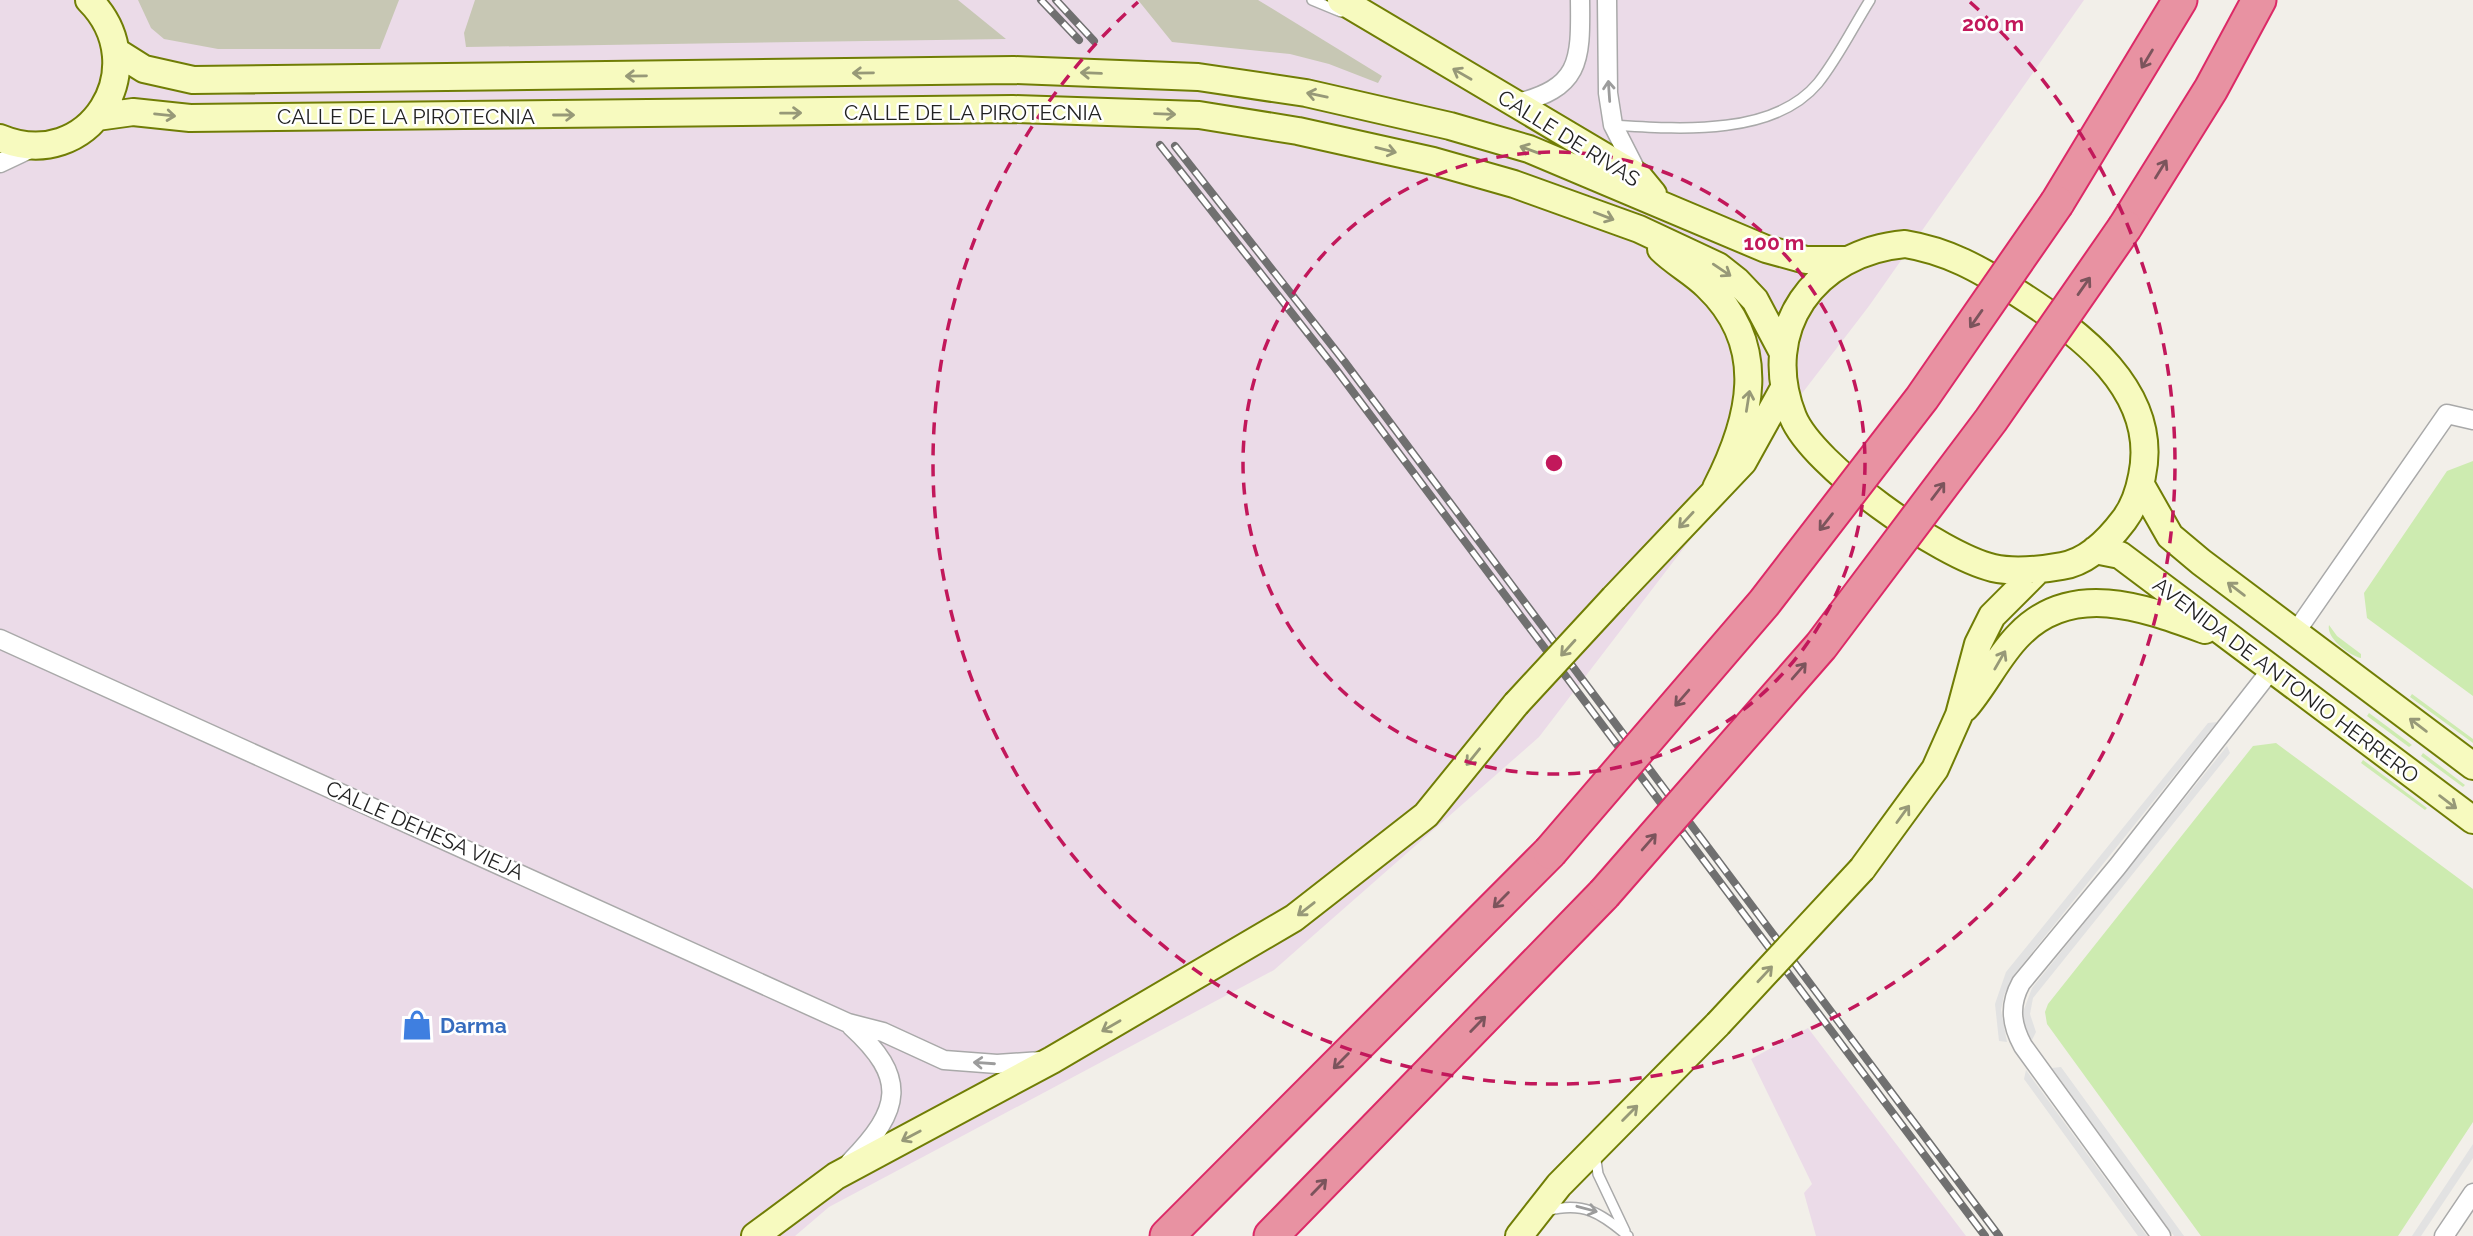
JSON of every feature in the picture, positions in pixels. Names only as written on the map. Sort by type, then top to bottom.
[{"type":"highway","points":[[1167,1236],[1550,852],[1764,603],[1922,398],[2057,203],[2180,0]]},
{"type":"highway","points":[[1272,1236],[1604,894],[1821,646],[1991,420],[2125,227],[2211,89],[2259,0]]},
{"type":"main road","points":[[0,138],[36,146],[69,138],[97,117],[114,86],[117,51],[107,11],[89,0]]},
{"type":"main road","name":"CALLE DE RIVAS","points":[[1341,0],[1385,29],[1639,177],[1661,204],[1766,249],[1807,260],[1844,260]]},
{"type":"main road","name":"CALLE DE LA PIROTECNIA","points":[[117,51],[144,69],[193,80],[1014,70],[1198,77],[1306,93],[1450,126],[1529,149],[1661,204]]},
{"type":"main road","name":"CALLE DE LA PIROTECNIA","points":[[97,117],[133,112],[190,118],[1013,109],[1199,115],[1311,133],[1433,161],[1514,184],[1639,229],[1718,267],[1737,281],[1755,300],[1782,351]]},
{"type":"main road","points":[[1639,229],[1679,266],[1706,285],[1724,305],[1738,331],[1747,360],[1750,385],[1745,417],[1735,451],[1716,488]]},
{"type":"main road","points":[[1905,244],[1933,248],[1963,260],[2084,339],[2125,390],[2140,418],[2145,451],[2141,485],[2133,510],[2114,534],[2071,565],[2036,571],[1993,568],[1943,549],[1884,508],[1820,454],[1794,419],[1784,387],[1782,351],[1799,303],[1819,280],[1844,260],[1878,246],[1905,244]]},
{"type":"main road","points":[[755,1236],[836,1176],[1052,1060],[1294,918],[1426,815],[1516,704],[1743,462],[1784,387]]},
{"type":"main road","name":"AVENIDA DE ANTONIO HERRERO","points":[[2141,485],[2170,536],[2473,766]]},
{"type":"main road","name":"AVENIDA DE ANTONIO HERRERO","points":[[2095,550],[2120,555],[2473,820]]},
{"type":"main road","points":[[1520,1236],[1559,1185],[1718,1024],[1862,869],[1935,769],[1959,715],[1979,643],[1992,616],[2036,571]]},
{"type":"main road","points":[[1959,715],[1987,682],[2006,649],[2022,631],[2055,611],[2092,601],[2145,608],[2231,639]]},
{"type":"street","points":[[1514,104],[1541,97],[1566,83],[1576,62],[1581,34],[1580,0]]},
{"type":"street","points":[[1607,0],[1608,93],[1613,125],[1639,177]]},
{"type":"street","points":[[0,163],[36,146]]},
{"type":"street","points":[[2295,633],[2447,414],[2473,419]]},
{"type":"street","name":"CALLE DEHESA VIEJA","points":[[0,639],[848,1023],[883,1032],[944,1060],[997,1064],[1052,1060]]},
{"type":"street","points":[[2161,1236],[2023,1046],[2014,1025],[2014,996],[2021,983],[2117,867],[2271,670]]},
{"type":"street","name":"CALLE DEHESA VIEJA","points":[[836,1176],[876,1135],[888,1113],[891,1092],[888,1069],[882,1059],[848,1023]]},
{"type":"street","points":[[2444,1236],[2473,1193]]},
{"type":"lane","points":[[1312,0],[1385,29]]},
{"type":"lane","points":[[1613,125],[1661,128],[1725,126],[1773,116],[1817,84],[1870,0]]},
{"type":"lane","points":[[1594,1149],[1598,1174],[1628,1236]]},
{"type":"lane","points":[[1538,1213],[1563,1206],[1584,1206],[1603,1214],[1628,1236]]},
{"type":"shaded area","points":[[0,0],[2084,0],[1869,306],[1539,737],[1274,970],[829,1207],[795,1236],[0,1236]]},
{"type":"shaded area","points":[[138,0],[399,0],[380,49],[218,49],[164,39],[151,28]]},
{"type":"shaded area","points":[[475,0],[958,0],[1006,39],[466,47],[464,33]]},
{"type":"shaded area","points":[[1138,0],[1258,0],[1382,76],[1378,83],[1329,64],[1290,54],[1172,42]]},
{"type":"shaded area","points":[[2217,722],[2014,975],[2004,995],[2001,1010],[2007,1042],[1999,1041],[1995,1004],[2006,972],[2208,723]]},
{"type":"shaded area","points":[[2227,746],[2230,753],[2033,998],[2030,1014],[2036,1032],[2032,1040],[2024,1026],[2023,1012],[2032,988]]},
{"type":"shaded area","points":[[1808,1028],[1966,1236],[1816,1236],[1804,1193],[1812,1184],[1751,1059]]},
{"type":"shaded area","points":[[2061,1067],[2184,1236],[2174,1236],[2052,1068]]},
{"type":"shaded area","points":[[2026,1070],[2147,1236],[2138,1236],[2024,1079]]},
{"type":"shaded area","points":[[2473,1144],[2473,1158],[2421,1236],[2412,1236]]},
{"type":"green space","points":[[2473,461],[2473,696],[2367,618],[2364,593],[2447,471]]},
{"type":"green space","points":[[2329,625],[2337,636],[2361,654],[2361,658],[2339,645],[2331,635]]},
{"type":"green space","points":[[2412,694],[2473,739],[2473,743],[2410,697]]},
{"type":"green space","points":[[2369,713],[2412,745],[2409,747],[2367,716]]},
{"type":"green space","points":[[2276,743],[2473,889],[2473,1122],[2398,1236],[2201,1236],[2047,1024],[2045,1012],[2048,1004],[2253,746]]},
{"type":"green space","points":[[2423,753],[2465,785],[2463,787],[2421,756]]},
{"type":"green space","points":[[2363,760],[2427,808],[2425,810],[2361,763]]},
{"type":"railway","points":[[1041,0],[1079,40]]},
{"type":"railway","points":[[1056,0],[1094,41]]},
{"type":"railway","points":[[1160,145],[1335,368],[1985,1236]]},
{"type":"railway","points":[[1175,146],[1344,361],[1999,1236]]},
{"type":"place","name":"Darma","points":[[417,1025]]}]
